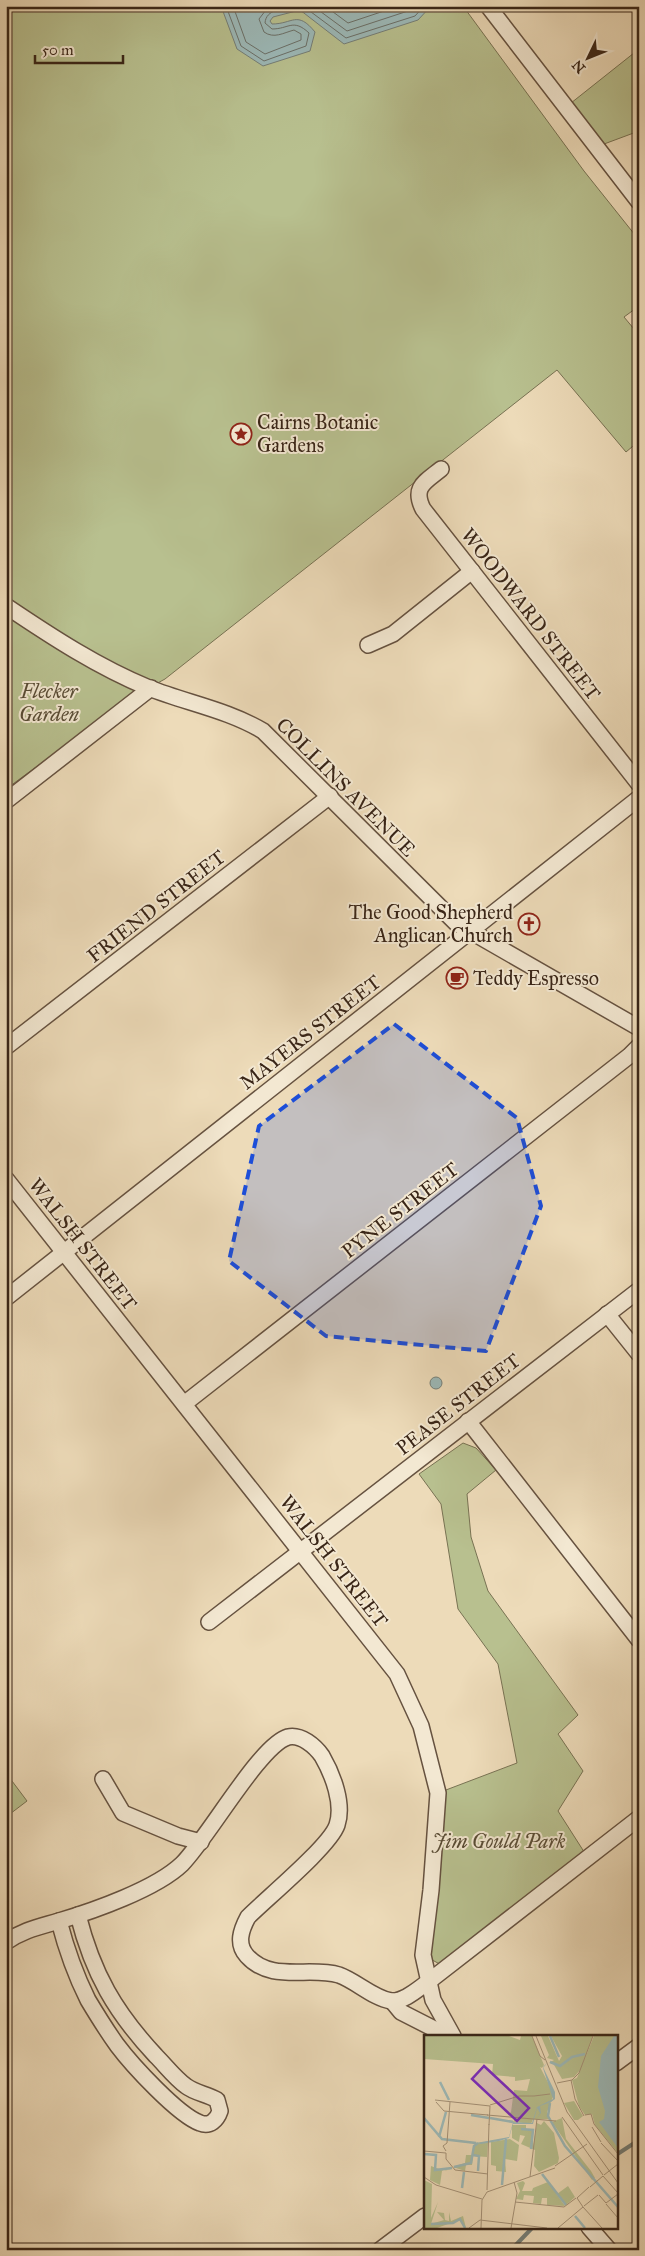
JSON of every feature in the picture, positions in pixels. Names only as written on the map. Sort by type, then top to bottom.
[{"type":"street","points":[[488,6],[639,202]]},
{"type":"street","name":"WOODWARD STREET","points":[[441,469],[422,484],[418,499],[423,509],[639,784]]},
{"type":"street","points":[[368,645],[393,634],[472,572]]},
{"type":"street","name":"COLLINS AVENUE","points":[[6,606],[73,650],[119,675],[250,724],[280,747],[439,908],[469,931],[639,1028]]},
{"type":"street","points":[[6,801],[151,688]]},
{"type":"street","name":"FRIEND STREET","points":[[6,1047],[330,796]]},
{"type":"street","name":"MAYERS STREET","points":[[6,1298],[639,798]]},
{"type":"street","name":"PYNE STREET","points":[[184,1404],[629,1056],[639,1046]]},
{"type":"street","name":"WALSH STREET","points":[[6,1179],[302,1551],[397,1674],[421,1726],[438,1793],[431,1890],[423,1955],[428,1982],[439,2014],[452,2035]]},
{"type":"street","name":"PEASE STREET","points":[[209,1622],[639,1290]]},
{"type":"street","points":[[608,1314],[639,1354]]},
{"type":"street","points":[[468,1421],[639,1640]]},
{"type":"street","points":[[6,1942],[21,1932],[78,1915],[162,1880],[181,1865],[201,1842],[270,1747],[288,1737],[296,1737],[313,1745],[324,1760],[335,1789],[339,1810],[336,1827],[325,1843],[248,1917],[242,1928],[241,1946],[251,1960],[270,1970],[338,1975],[392,2001],[401,2012],[446,2035]]},
{"type":"street","points":[[103,1780],[123,1813],[178,1836],[201,1842]]},
{"type":"street","points":[[392,2001],[402,1999],[428,1982],[639,1818]]},
{"type":"street","points":[[58,1921],[77,1976],[95,2011],[117,2045],[142,2074],[175,2104],[199,2123],[214,2122],[220,2111],[217,2100],[191,2090],[180,2082],[134,2032],[115,2007],[99,1979],[87,1950],[78,1915]]},
{"type":"street","points":[[618,2062],[639,2046]]},
{"type":"street","points":[[380,2250],[424,2217]]},
{"type":"street","points":[[590,2228],[609,2250]]},
{"type":"highlighted area","points":[[394,1024],[517,1118],[541,1206],[486,1351],[326,1336],[229,1261],[259,1126]]},
{"type":"green space","name":"Cairns Botanic Gardens","points":[[6,6],[463,6],[584,171],[639,240],[639,306],[624,317],[639,335],[639,441],[626,452],[557,370],[165,679],[132,697],[6,789]]},
{"type":"green space","points":[[639,49],[639,131],[596,147],[566,107]]},
{"type":"green space","name":"Jim Gould Park","points":[[463,1443],[476,1448],[496,1470],[467,1494],[471,1537],[488,1591],[578,1715],[558,1734],[583,1771],[558,1811],[588,1858],[447,1968],[423,1955],[438,1793],[517,1763],[498,1664],[458,1609],[441,1504],[419,1474]]},
{"type":"green space","points":[[6,1773],[27,1801],[6,1817]]},
{"type":"water","points":[[221,6],[431,6],[418,20],[344,44],[300,10],[273,17],[270,21],[272,24],[299,20],[304,21],[315,32],[310,51],[263,66],[237,49]]},
{"type":"water","points":[[434,1377],[438,1377],[442,1383],[438,1389],[434,1389],[430,1385],[430,1381]]},
{"type":"waterway","points":[[618,2154],[639,2140]]},
{"type":"waterway","points":[[511,2250],[532,2228]]},
{"type":"place","name":"Cairns Botanic Gardens","points":[[241,434]]},
{"type":"place","name":"The Good Shepherd Anglican Church","points":[[529,924]]},
{"type":"place","name":"Teddy Espresso","points":[[457,978]]},
{"type":"park label","name":"Flecker Garden","points":[[49,702]]}]
